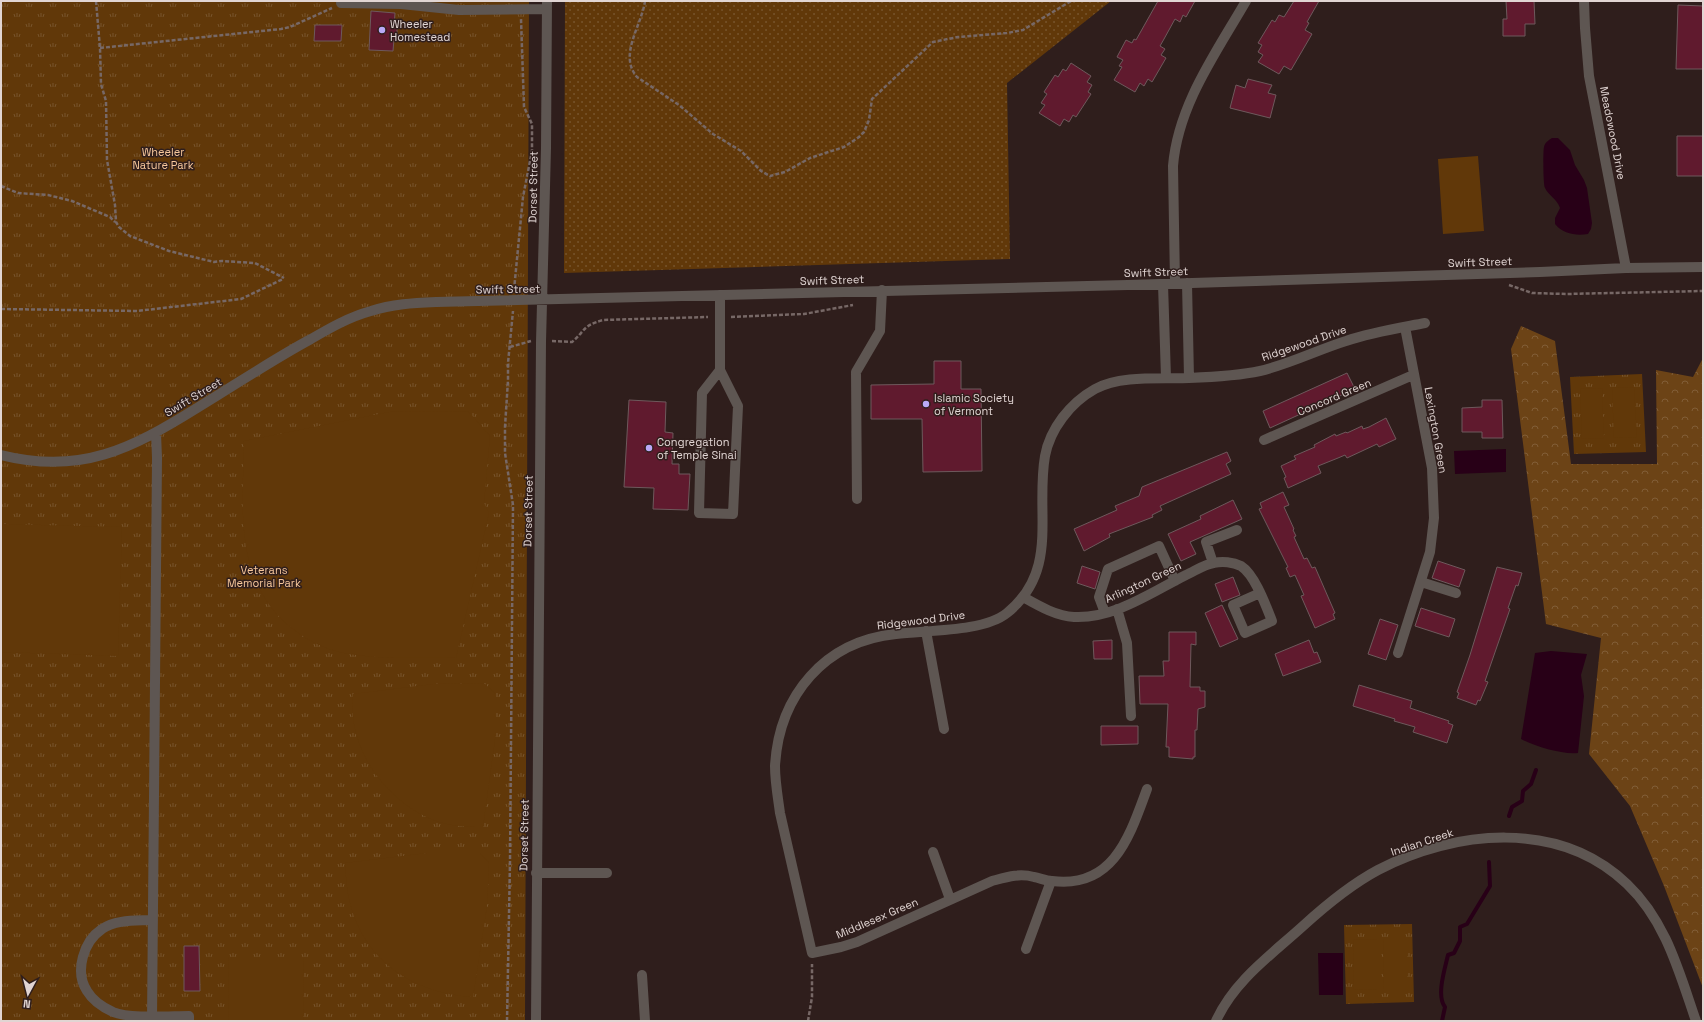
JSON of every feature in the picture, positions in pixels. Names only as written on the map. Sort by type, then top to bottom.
[{"type":"street","points":[[1175,283],[1173,183],[1176,144],[1193,94],[1246,1]]},
{"type":"street","name":"Meadowood Drive","points":[[1584,1],[1589,76],[1626,268]]},
{"type":"street","points":[[341,3],[401,4],[459,10],[521,9],[547,5]]},
{"type":"street","name":"Dorset Street","points":[[536,1021],[536,873],[542,300],[546,148],[547,5]]},
{"type":"street","name":"Swift Street","points":[[1,455],[35,461],[73,461],[111,453],[129,447],[156,434],[296,347],[341,322],[370,311],[396,305],[882,290],[1163,284],[1626,268],[1703,267]]},
{"type":"street","points":[[1187,283],[1189,378]]},
{"type":"street","points":[[1163,284],[1166,378]]},
{"type":"street","points":[[857,499],[856,372],[880,332],[882,290]]},
{"type":"street","points":[[720,295],[720,370],[738,406],[733,514],[699,513],[702,393],[720,370]]},
{"type":"street","name":"Ridgewood Drive","points":[[812,953],[777,795],[775,765],[782,729],[787,713],[795,697],[814,670],[839,651],[863,640],[877,636],[980,625],[1005,615],[1024,597],[1033,581],[1042,553],[1043,475],[1045,456],[1049,441],[1064,416],[1074,405],[1094,389],[1104,385],[1131,380],[1189,378],[1261,371],[1348,340],[1425,323]]},
{"type":"street","name":"Lexington Green","points":[[1398,653],[1430,552],[1434,518],[1432,468],[1405,327]]},
{"type":"street","name":"Concord Green","points":[[1264,440],[1413,375]]},
{"type":"street","points":[[152,1018],[156,434]]},
{"type":"street","points":[[1213,563],[1206,542],[1237,530]]},
{"type":"street","points":[[1105,613],[1099,597],[1108,569],[1159,546],[1175,581]]},
{"type":"street","name":"Arlington Green","points":[[1024,597],[1045,609],[1072,617],[1082,617],[1105,613],[1117,609],[1213,563],[1232,563],[1241,566],[1248,572],[1260,593]]},
{"type":"street","points":[[1421,582],[1456,593]]},
{"type":"street","points":[[1117,609],[1127,643],[1131,716]]},
{"type":"street","points":[[926,631],[944,729]]},
{"type":"street","name":"Middlesex Green","points":[[812,953],[857,942],[992,881],[1012,875],[1028,876],[1051,881],[1072,882],[1083,880],[1110,863],[1125,844],[1147,789]]},
{"type":"street","name":"Indian Creek","points":[[1216,1021],[1226,1003],[1244,980],[1308,921],[1362,879],[1397,862],[1436,848],[1475,839],[1516,837],[1536,839],[1575,851],[1610,870],[1627,884],[1653,915],[1664,933],[1673,954],[1696,1021]]},
{"type":"street","points":[[933,852],[950,900]]},
{"type":"street","points":[[536,873],[607,873]]},
{"type":"street","points":[[1026,949],[1051,881]]},
{"type":"street","points":[[153,920],[117,923],[103,928],[92,936],[86,947],[82,963],[82,980],[86,990],[97,1003],[114,1012],[152,1018],[189,1016],[189,1021]]},
{"type":"street","points":[[642,975],[645,1021]]},
{"type":"path","points":[[96,1],[101,84],[106,101],[107,160],[115,205],[116,222]]},
{"type":"path","points":[[645,1],[644,10],[630,49],[629,64],[631,70],[637,77],[679,105],[712,134],[741,151],[761,171],[770,176],[786,172],[810,158],[831,152],[851,143],[864,132],[869,120],[872,99],[933,42],[958,37],[1023,30],[1071,1]]},
{"type":"path","points":[[100,48],[281,29],[290,27],[341,3]]},
{"type":"path","points":[[507,1021],[513,505],[505,453],[505,427],[516,252],[523,197],[532,151],[532,124],[524,107],[521,9]]},
{"type":"path","points":[[1,186],[18,193],[48,195],[72,201],[110,217],[130,236],[169,250],[214,262],[255,263],[284,278],[241,300],[138,311],[1,309]]},
{"type":"path","points":[[1507,284],[1532,293],[1566,294],[1703,291]]},
{"type":"path","points":[[558,342],[572,342],[583,329],[590,324],[603,320],[804,314],[855,304]]},
{"type":"path","points":[[510,347],[527,341]]},
{"type":"path","points":[[808,1021],[812,997],[812,953]]},
{"type":"green space","name":"Veterans Memorial Park","points":[[1,1],[529,1],[525,1021],[1,1021]]},
{"type":"green space","points":[[565,1],[1111,1],[1007,83],[1010,259],[564,273]]},
{"type":"green space","points":[[1478,156],[1484,231],[1443,234],[1438,159]]},
{"type":"green space","points":[[1521,326],[1555,341],[1571,464],[1657,464],[1656,370],[1693,377],[1703,358],[1703,988],[1664,886],[1630,806],[1589,754],[1601,638],[1546,624],[1511,349]]},
{"type":"green space","points":[[1642,374],[1646,452],[1574,454],[1570,377]]},
{"type":"green space","points":[[1634,387],[1637,437],[1614,438],[1612,388]]},
{"type":"green space","points":[[1602,388],[1604,438],[1582,439],[1580,389]]},
{"type":"green space","points":[[468,411],[490,436],[484,503],[489,513],[456,658],[371,657],[344,653],[322,646],[307,639],[294,630],[270,606],[258,585],[250,563],[245,540],[243,516],[244,441],[389,412]]},
{"type":"green space","points":[[1,524],[122,527],[118,656],[1,652]]},
{"type":"green space","points":[[442,683],[485,684],[496,694],[496,732],[483,827],[456,826],[443,823],[431,819],[414,810],[384,785],[372,769],[363,752],[356,733],[353,714],[353,694]]},
{"type":"green space","points":[[427,853],[480,853],[489,863],[487,906],[473,997],[450,994],[429,988],[409,980],[391,968],[376,954],[364,937],[354,917],[347,890],[345,863]]},
{"type":"green space","points":[[1412,924],[1414,1002],[1346,1004],[1344,925]]},
{"type":"green space","points":[[1377,939],[1377,989],[1354,990],[1353,940]]},
{"type":"green space","points":[[1383,939],[1407,939],[1407,989],[1384,989]]},
{"type":"green space","points":[[229,957],[304,957],[303,1021],[228,1021]]},
{"type":"shaded area","points":[[1552,138],[1558,138],[1570,150],[1575,165],[1587,188],[1592,223],[1588,234],[1570,234],[1555,224],[1555,218],[1560,208],[1544,186],[1544,147],[1546,142]]},
{"type":"shaded area","points":[[1506,449],[1506,472],[1455,474],[1454,451]]},
{"type":"shaded area","points":[[1551,651],[1587,654],[1581,675],[1584,696],[1578,753],[1565,753],[1521,739],[1535,653]]},
{"type":"shaded area","points":[[1318,953],[1343,953],[1343,995],[1319,995]]},
{"type":"building","points":[[1158,1],[1195,1],[1186,17],[1183,15],[1180,22],[1175,19],[1160,46],[1165,49],[1161,55],[1166,58],[1152,82],[1148,79],[1144,86],[1140,83],[1135,92],[1114,80],[1122,67],[1119,66],[1123,60],[1117,57],[1126,40],[1132,43],[1134,39],[1136,40]]},
{"type":"building","points":[[1294,1],[1319,1],[1307,22],[1309,23],[1305,30],[1312,34],[1291,70],[1284,66],[1279,74],[1258,62],[1263,55],[1258,52],[1262,45],[1258,43],[1272,20],[1275,22],[1279,15],[1284,17]]},
{"type":"building","points":[[1506,1],[1534,1],[1535,24],[1525,24],[1525,36],[1503,36],[1503,19],[1507,19]]},
{"type":"building","points":[[1678,5],[1703,6],[1703,69],[1676,69]]},
{"type":"building","name":"Wheeler Homestead","points":[[371,11],[395,13],[394,28],[397,28],[397,39],[394,39],[393,51],[369,50]]},
{"type":"building","points":[[315,25],[342,25],[341,41],[314,41]]},
{"type":"building","points":[[1071,63],[1091,76],[1087,82],[1092,85],[1088,92],[1091,94],[1076,117],[1073,115],[1069,122],[1064,119],[1060,126],[1039,113],[1045,105],[1041,103],[1047,94],[1044,92],[1055,75],[1058,77],[1063,69],[1066,71]]},
{"type":"building","points":[[1248,79],[1272,85],[1268,93],[1276,95],[1270,118],[1230,108],[1236,85],[1245,88]]},
{"type":"building","points":[[1677,136],[1703,136],[1703,176],[1677,176]]},
{"type":"building","name":"Islamic Society of Vermont","points":[[934,361],[961,361],[961,389],[981,389],[982,471],[923,472],[922,419],[871,419],[871,385],[934,384]]},
{"type":"building","points":[[1347,373],[1355,389],[1270,428],[1263,411]]},
{"type":"building","name":"Congregation of Temple Sinai","points":[[629,400],[666,402],[665,432],[673,433],[672,464],[679,464],[679,474],[690,474],[688,510],[653,509],[654,488],[624,487]]},
{"type":"building","points":[[1482,400],[1502,400],[1503,438],[1482,438],[1482,432],[1462,432],[1462,408],[1482,407]]},
{"type":"building","points":[[1386,418],[1396,439],[1379,447],[1377,444],[1347,458],[1345,455],[1318,466],[1321,473],[1288,488],[1284,478],[1286,477],[1281,466],[1296,459],[1294,456],[1315,447],[1314,445],[1335,434],[1336,436],[1346,432],[1347,433],[1362,426],[1363,429]]},
{"type":"building","points":[[1227,452],[1231,461],[1226,464],[1231,474],[1160,506],[1162,510],[1152,515],[1153,517],[1109,534],[1110,537],[1084,551],[1074,529],[1117,510],[1115,506],[1139,496],[1142,487]]},
{"type":"building","points":[[1283,492],[1289,505],[1284,507],[1294,529],[1293,530],[1296,536],[1294,537],[1304,559],[1307,558],[1312,568],[1315,567],[1335,613],[1333,614],[1335,619],[1315,628],[1301,596],[1304,595],[1295,575],[1290,577],[1286,568],[1288,567],[1259,509],[1262,508],[1260,503]]},
{"type":"building","points":[[1233,500],[1242,519],[1190,542],[1196,554],[1181,561],[1168,534],[1201,519],[1200,516]]},
{"type":"building","points":[[1438,561],[1465,570],[1459,587],[1432,578]]},
{"type":"building","points":[[1082,566],[1100,572],[1095,589],[1077,583]]},
{"type":"building","points":[[1497,567],[1522,573],[1508,608],[1510,609],[1485,681],[1488,682],[1480,701],[1478,700],[1476,705],[1457,698],[1459,693],[1457,692]]},
{"type":"building","points":[[1233,577],[1240,595],[1222,602],[1215,584]]},
{"type":"building","points":[[1222,605],[1238,639],[1220,647],[1205,613]]},
{"type":"building","points":[[1421,608],[1455,619],[1449,637],[1415,626]]},
{"type":"building","points":[[1380,619],[1398,625],[1386,660],[1368,654]]},
{"type":"building","points":[[1169,632],[1196,632],[1196,645],[1191,644],[1190,687],[1200,687],[1200,691],[1205,691],[1205,707],[1198,709],[1197,730],[1195,730],[1195,757],[1193,757],[1193,759],[1169,757],[1169,747],[1166,747],[1168,704],[1140,704],[1139,676],[1164,676],[1163,661],[1169,661]]},
{"type":"building","points":[[1112,640],[1112,659],[1094,659],[1093,641]]},
{"type":"building","points":[[1309,640],[1314,653],[1317,652],[1321,662],[1283,676],[1275,654]]},
{"type":"building","points":[[1359,685],[1412,701],[1410,708],[1449,721],[1448,723],[1453,725],[1447,743],[1413,732],[1415,727],[1394,721],[1395,719],[1353,706]]},
{"type":"building","points":[[1101,726],[1138,726],[1138,744],[1101,745]]},
{"type":"building","points":[[184,946],[199,946],[200,991],[184,991]]},
{"type":"waterway","points":[[1509,816],[1512,807],[1522,801],[1523,791],[1531,784],[1536,770]]},
{"type":"waterway","points":[[1442,1021],[1445,1007],[1442,1002],[1441,989],[1448,955],[1454,953],[1460,941],[1460,927],[1467,924],[1490,886],[1489,862]]},
{"type":"place","name":"Wheeler Homestead","points":[[382,30]]},
{"type":"place","name":"Islamic Society of Vermont","points":[[926,404]]},
{"type":"place","name":"Congregation of Temple Sinai","points":[[649,448]]},
{"type":"park label","name":"Wheeler Nature Park","points":[[163,158]]}]
